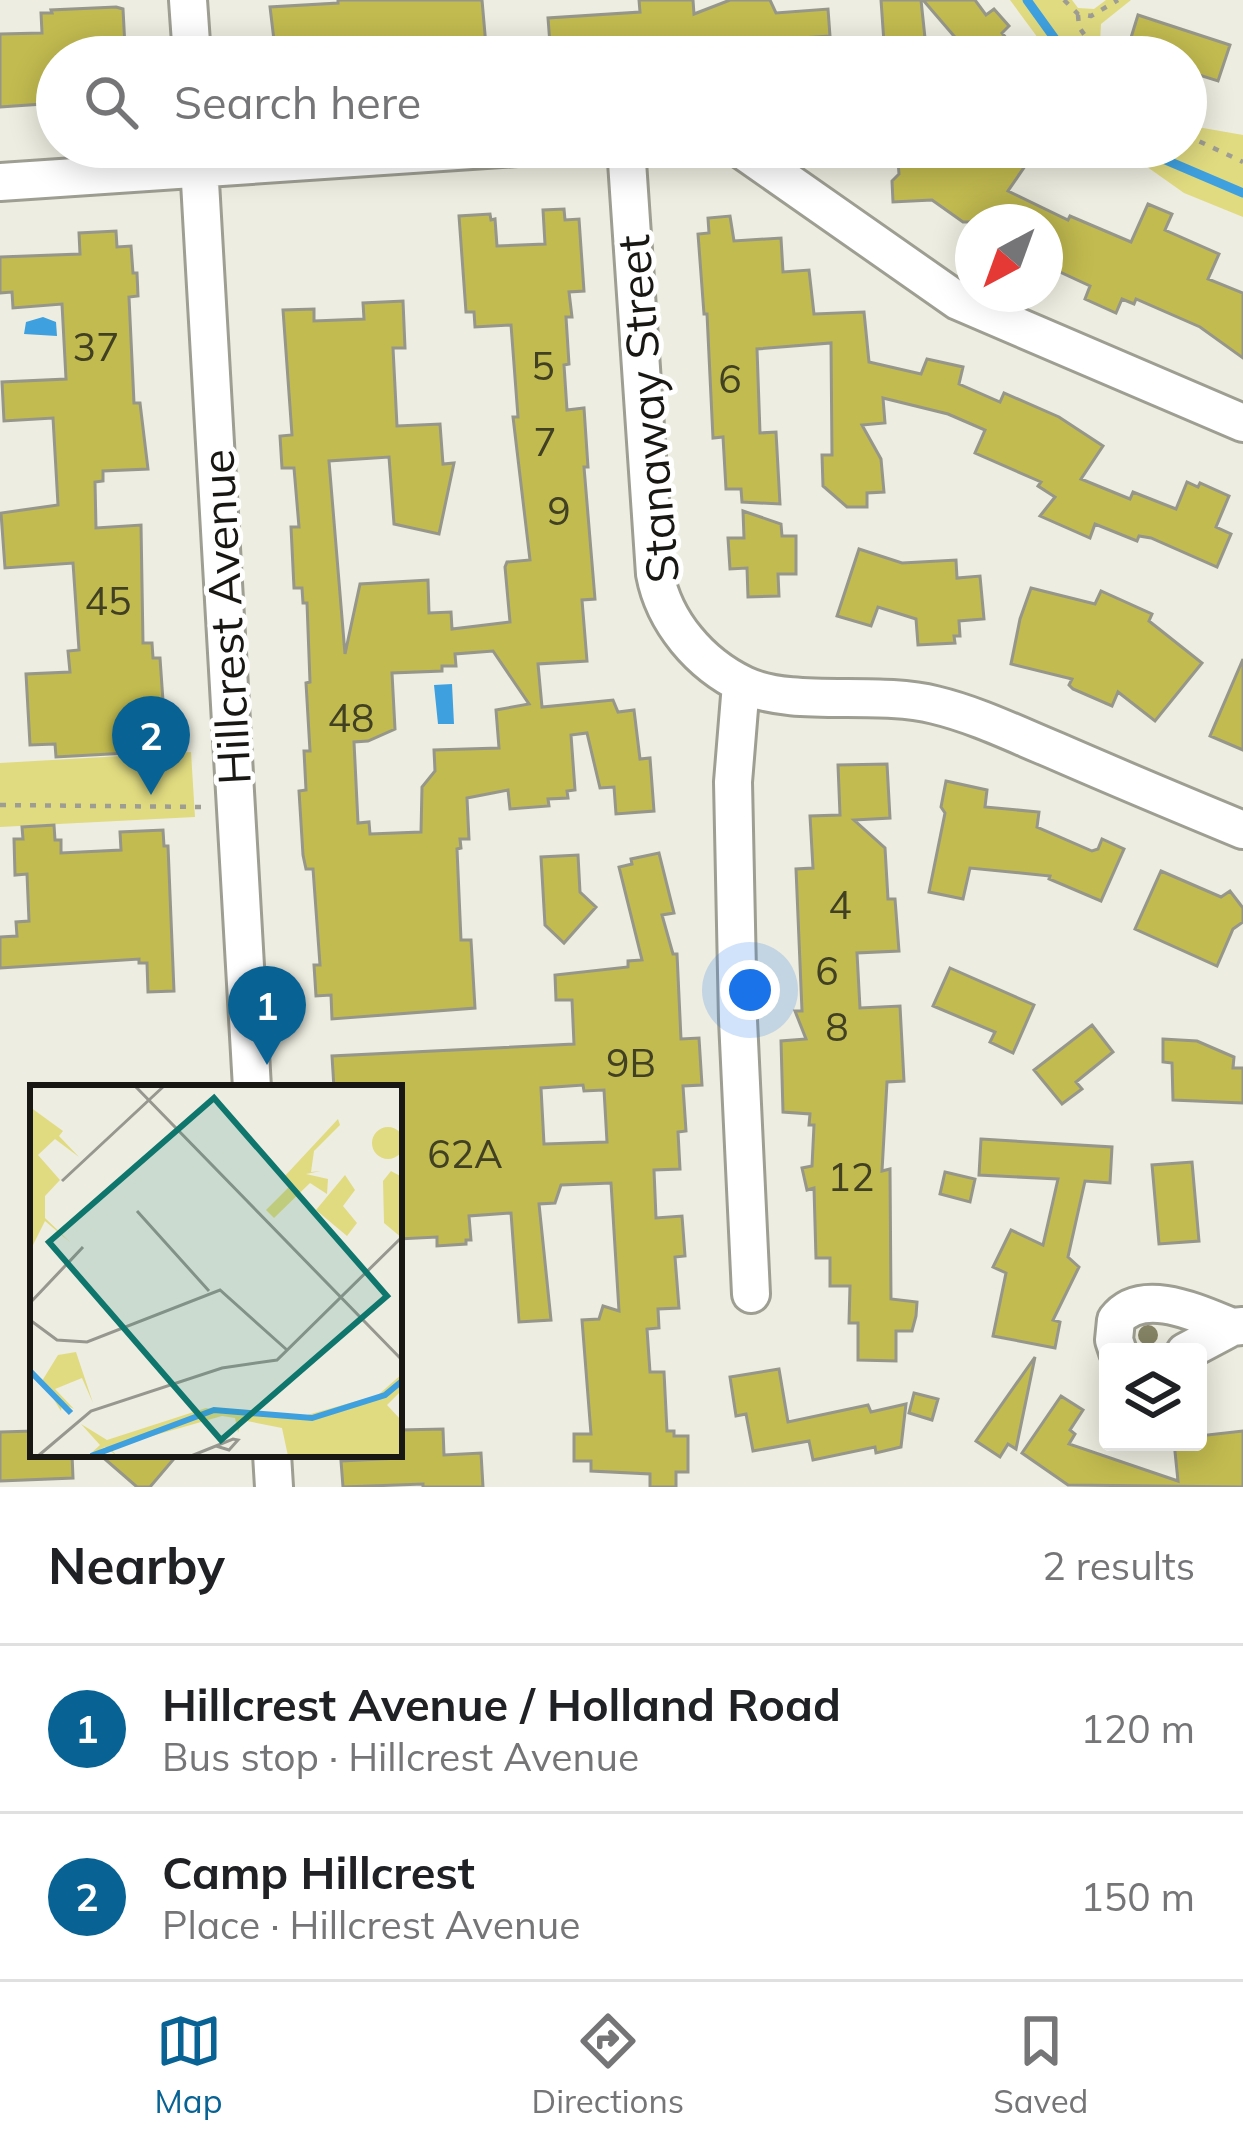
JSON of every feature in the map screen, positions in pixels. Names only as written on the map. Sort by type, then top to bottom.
[{"type":"street","points":[[188,0],[191,36]]},
{"type":"street","points":[[0,182],[121,168]]},
{"type":"street","name":"Hillcrest Avenue","points":[[199,168],[252,1085]]},
{"type":"street","name":"Stanaway Street","points":[[628,168],[659,595],[690,643],[741,684],[778,695],[892,697],[947,708],[1243,830]]},
{"type":"street","points":[[768,168],[958,302],[1243,423]]},
{"type":"street","points":[[741,684],[733,782],[736,974],[751,1294]]},
{"type":"street","points":[[1116,1343],[1116,1320],[1136,1304],[1156,1303],[1237,1327]]},
{"type":"street","points":[[1204,1343],[1237,1327]]},
{"type":"street","points":[[272,1457],[274,1487]]},
{"type":"path","points":[[1064,0],[1078,14],[1085,36]]},
{"type":"path","points":[[1078,14],[1097,14],[1118,0]]},
{"type":"path","points":[[1207,145],[1243,162]]},
{"type":"path","points":[[0,805],[216,808]]},
{"type":"shaded area","points":[[1010,0],[1072,0],[1078,8],[1094,9],[1106,0],[1131,0],[1101,24],[1100,36],[1037,36]]},
{"type":"shaded area","points":[[1207,129],[1243,135],[1243,217],[1184,193],[1149,168],[1207,168]]},
{"type":"shaded area","points":[[191,752],[195,817],[0,827],[0,763]]},
{"type":"water","points":[[43,317],[56,322],[57,336],[24,334],[26,322]]},
{"type":"water","points":[[452,684],[454,724],[438,724],[434,685]]},
{"type":"building","points":[[482,0],[485,36],[273,36],[270,7]]},
{"type":"building","points":[[639,0],[693,0],[694,14],[730,0],[770,0],[776,13],[828,9],[830,36],[549,36],[548,18],[640,12]]},
{"type":"building","points":[[881,0],[921,0],[925,36],[884,36]]},
{"type":"building","points":[[923,0],[975,0],[986,15],[994,9],[1009,26],[1004,36],[954,36]]},
{"type":"building","points":[[123,9],[124,36],[36,36],[36,104],[0,107],[0,34],[42,33],[41,13]]},
{"type":"building","points":[[1138,15],[1202,36],[1132,36]]},
{"type":"building","points":[[1207,38],[1230,45],[1218,81],[1207,78]]},
{"type":"building","points":[[899,168],[1024,168],[1008,191],[1035,204],[955,204],[955,216],[932,200],[893,202],[892,181]]},
{"type":"building","points":[[1148,204],[1172,214],[1165,230],[1219,254],[1208,279],[1243,293],[1243,358],[1200,327],[1136,299],[1134,304],[1122,299],[1116,313],[1085,299],[1090,286],[1063,273],[1063,218],[1070,216],[1131,242]]},
{"type":"building","points":[[564,209],[565,220],[579,219],[584,291],[569,292],[569,364],[564,365],[567,410],[584,408],[595,599],[582,600],[587,661],[538,664],[542,707],[613,700],[618,712],[634,710],[640,759],[650,758],[654,811],[616,814],[614,787],[600,788],[587,733],[571,735],[575,790],[567,791],[568,798],[548,799],[549,806],[510,809],[508,790],[467,798],[469,839],[460,839],[457,849],[461,940],[471,940],[475,1008],[332,1019],[331,995],[316,996],[314,965],[320,965],[313,869],[306,869],[303,855],[299,791],[306,790],[304,751],[310,751],[306,683],[310,682],[307,603],[303,603],[302,588],[294,588],[291,527],[299,527],[294,468],[282,468],[280,436],[292,435],[283,310],[314,309],[314,321],[364,319],[363,303],[403,301],[405,348],[393,348],[397,426],[440,424],[443,464],[454,463],[439,534],[394,524],[389,457],[329,461],[345,654],[360,584],[428,580],[429,613],[451,612],[452,629],[510,622],[505,567],[507,562],[530,560],[513,417],[518,417],[511,325],[475,327],[474,312],[466,312],[459,216],[490,214],[495,219],[497,246],[545,244],[543,210]],"holes":[[[493,651],[529,704],[496,710],[499,748],[434,750],[435,771],[422,787],[421,832],[370,834],[369,822],[358,823],[354,742],[395,729],[392,673],[442,671],[442,666],[456,666],[455,654]]]},
{"type":"building","points":[[730,216],[734,241],[781,238],[783,272],[809,270],[814,314],[864,312],[869,362],[921,374],[927,359],[963,367],[959,384],[1000,402],[1004,393],[1059,417],[1103,446],[1081,479],[1130,499],[1133,492],[1176,509],[1187,482],[1229,496],[1216,527],[1231,534],[1217,567],[1151,538],[1139,536],[1137,541],[1095,524],[1090,538],[1040,516],[1055,497],[1038,486],[1041,482],[975,453],[985,430],[948,414],[883,398],[885,423],[862,425],[881,459],[884,492],[867,493],[867,507],[847,507],[823,486],[822,455],[832,455],[831,343],[757,349],[760,433],[776,432],[780,504],[742,502],[741,489],[726,489],[723,437],[713,438],[698,234],[709,233],[708,218]]},
{"type":"building","points":[[116,231],[117,247],[131,246],[133,273],[137,273],[138,296],[129,297],[134,403],[140,403],[148,469],[103,471],[103,481],[95,482],[96,528],[141,525],[143,643],[152,643],[153,658],[160,658],[164,715],[167,720],[179,720],[181,750],[56,757],[55,744],[30,745],[26,674],[70,672],[68,651],[79,650],[73,563],[5,568],[1,513],[58,505],[53,418],[4,421],[2,382],[66,379],[62,304],[13,308],[12,292],[0,293],[0,257],[80,254],[79,233]]},
{"type":"building","points":[[743,511],[781,524],[782,536],[796,536],[796,574],[778,574],[779,596],[748,597],[747,568],[730,569],[728,538],[744,538]]},
{"type":"building","points":[[859,549],[902,563],[956,560],[957,578],[980,576],[984,619],[959,621],[960,636],[954,636],[955,643],[918,645],[916,619],[878,607],[871,626],[837,616]]},
{"type":"building","points":[[1031,588],[1095,604],[1101,591],[1152,614],[1149,621],[1202,663],[1155,721],[1118,692],[1112,706],[1073,689],[1072,679],[1011,664]]},
{"type":"building","points":[[1243,659],[1243,750],[1210,736]]},
{"type":"building","points":[[887,764],[890,818],[854,820],[885,848],[888,899],[895,899],[899,951],[857,953],[860,1008],[900,1006],[904,1081],[887,1082],[882,1171],[890,1169],[891,1299],[917,1302],[912,1331],[896,1331],[896,1361],[858,1360],[858,1323],[849,1323],[850,1286],[830,1286],[830,1258],[816,1258],[814,1188],[807,1190],[802,1168],[812,1166],[814,1125],[809,1125],[810,1114],[783,1112],[781,1041],[806,1039],[795,1011],[802,1011],[796,869],[813,868],[810,816],[840,815],[838,765]]},
{"type":"building","points":[[946,781],[987,790],[985,807],[1039,812],[1037,827],[1092,851],[1102,839],[1124,849],[1101,901],[1050,876],[970,868],[963,899],[929,892],[945,813],[941,807]]},
{"type":"building","points":[[54,825],[61,853],[121,850],[120,832],[163,830],[164,846],[168,846],[174,991],[148,992],[147,963],[139,959],[0,968],[0,937],[17,936],[16,922],[29,921],[27,874],[15,875],[14,839],[23,839],[22,827]]},
{"type":"building","points":[[659,853],[674,913],[662,915],[673,954],[677,954],[681,1039],[699,1038],[702,1085],[683,1086],[686,1131],[678,1132],[680,1169],[654,1170],[656,1218],[682,1216],[685,1256],[675,1257],[679,1308],[658,1309],[659,1328],[647,1329],[650,1372],[664,1372],[667,1431],[688,1436],[688,1472],[676,1472],[676,1487],[650,1487],[650,1474],[591,1471],[591,1461],[574,1461],[574,1434],[591,1434],[582,1320],[599,1319],[603,1306],[619,1311],[611,1183],[561,1185],[555,1203],[539,1204],[551,1320],[519,1322],[511,1213],[469,1216],[471,1240],[466,1244],[437,1246],[437,1237],[402,1239],[402,1085],[334,1085],[332,1056],[574,1044],[572,1000],[556,1000],[555,975],[628,967],[628,961],[642,960],[619,867],[632,864],[631,859]],"holes":[[[583,1085],[584,1091],[604,1090],[607,1142],[544,1144],[541,1088]]]},
{"type":"building","points":[[578,855],[580,892],[596,907],[564,943],[545,925],[541,857]]},
{"type":"building","points":[[1161,871],[1221,897],[1230,891],[1243,908],[1243,922],[1233,929],[1217,966],[1135,929]]},
{"type":"building","points":[[950,968],[1034,1005],[1013,1053],[990,1042],[995,1032],[933,1006]]},
{"type":"building","points":[[1092,1025],[1113,1052],[1076,1082],[1082,1089],[1062,1104],[1034,1070]]},
{"type":"building","points":[[1163,1039],[1197,1041],[1234,1057],[1233,1068],[1243,1068],[1243,1103],[1173,1100],[1172,1063],[1163,1062]]},
{"type":"building","points":[[981,1139],[1112,1147],[1110,1183],[1085,1181],[1068,1257],[1079,1267],[1053,1320],[1060,1322],[1055,1348],[993,1336],[1006,1273],[993,1267],[1011,1230],[1043,1245],[1058,1179],[979,1175]]},
{"type":"building","points":[[1192,1162],[1199,1241],[1159,1244],[1152,1165]]},
{"type":"building","points":[[945,1172],[975,1179],[970,1202],[940,1194]]},
{"type":"building","points":[[1035,1357],[1016,1449],[1008,1444],[1000,1457],[976,1441]]},
{"type":"building","points":[[779,1369],[788,1422],[868,1405],[871,1412],[906,1404],[901,1447],[876,1453],[875,1447],[813,1460],[809,1441],[753,1451],[746,1414],[736,1416],[730,1377]]},
{"type":"building","points":[[914,1393],[938,1399],[932,1420],[909,1413]]},
{"type":"building","points":[[1061,1396],[1083,1410],[1070,1430],[1075,1434],[1069,1444],[1178,1481],[1175,1451],[1207,1451],[1207,1435],[1243,1431],[1243,1487],[1068,1485],[1022,1453]]},
{"type":"building","points":[[443,1429],[444,1455],[481,1453],[483,1487],[343,1487],[341,1461],[402,1457],[402,1430]]},
{"type":"building","points":[[30,1431],[30,1457],[72,1457],[73,1478],[0,1481],[0,1432]]},
{"type":"building","points":[[102,1457],[175,1457],[150,1487],[137,1487]]},
{"type":"waterway","points":[[1027,0],[1053,36]]},
{"type":"waterway","points":[[1184,168],[1243,193]]},
{"type":"place","name":"Camp Hillcrest","points":[[151,795]]},
{"type":"place","name":"Hillcrest Avenue / Holland Road","points":[[267,1065]]}]
